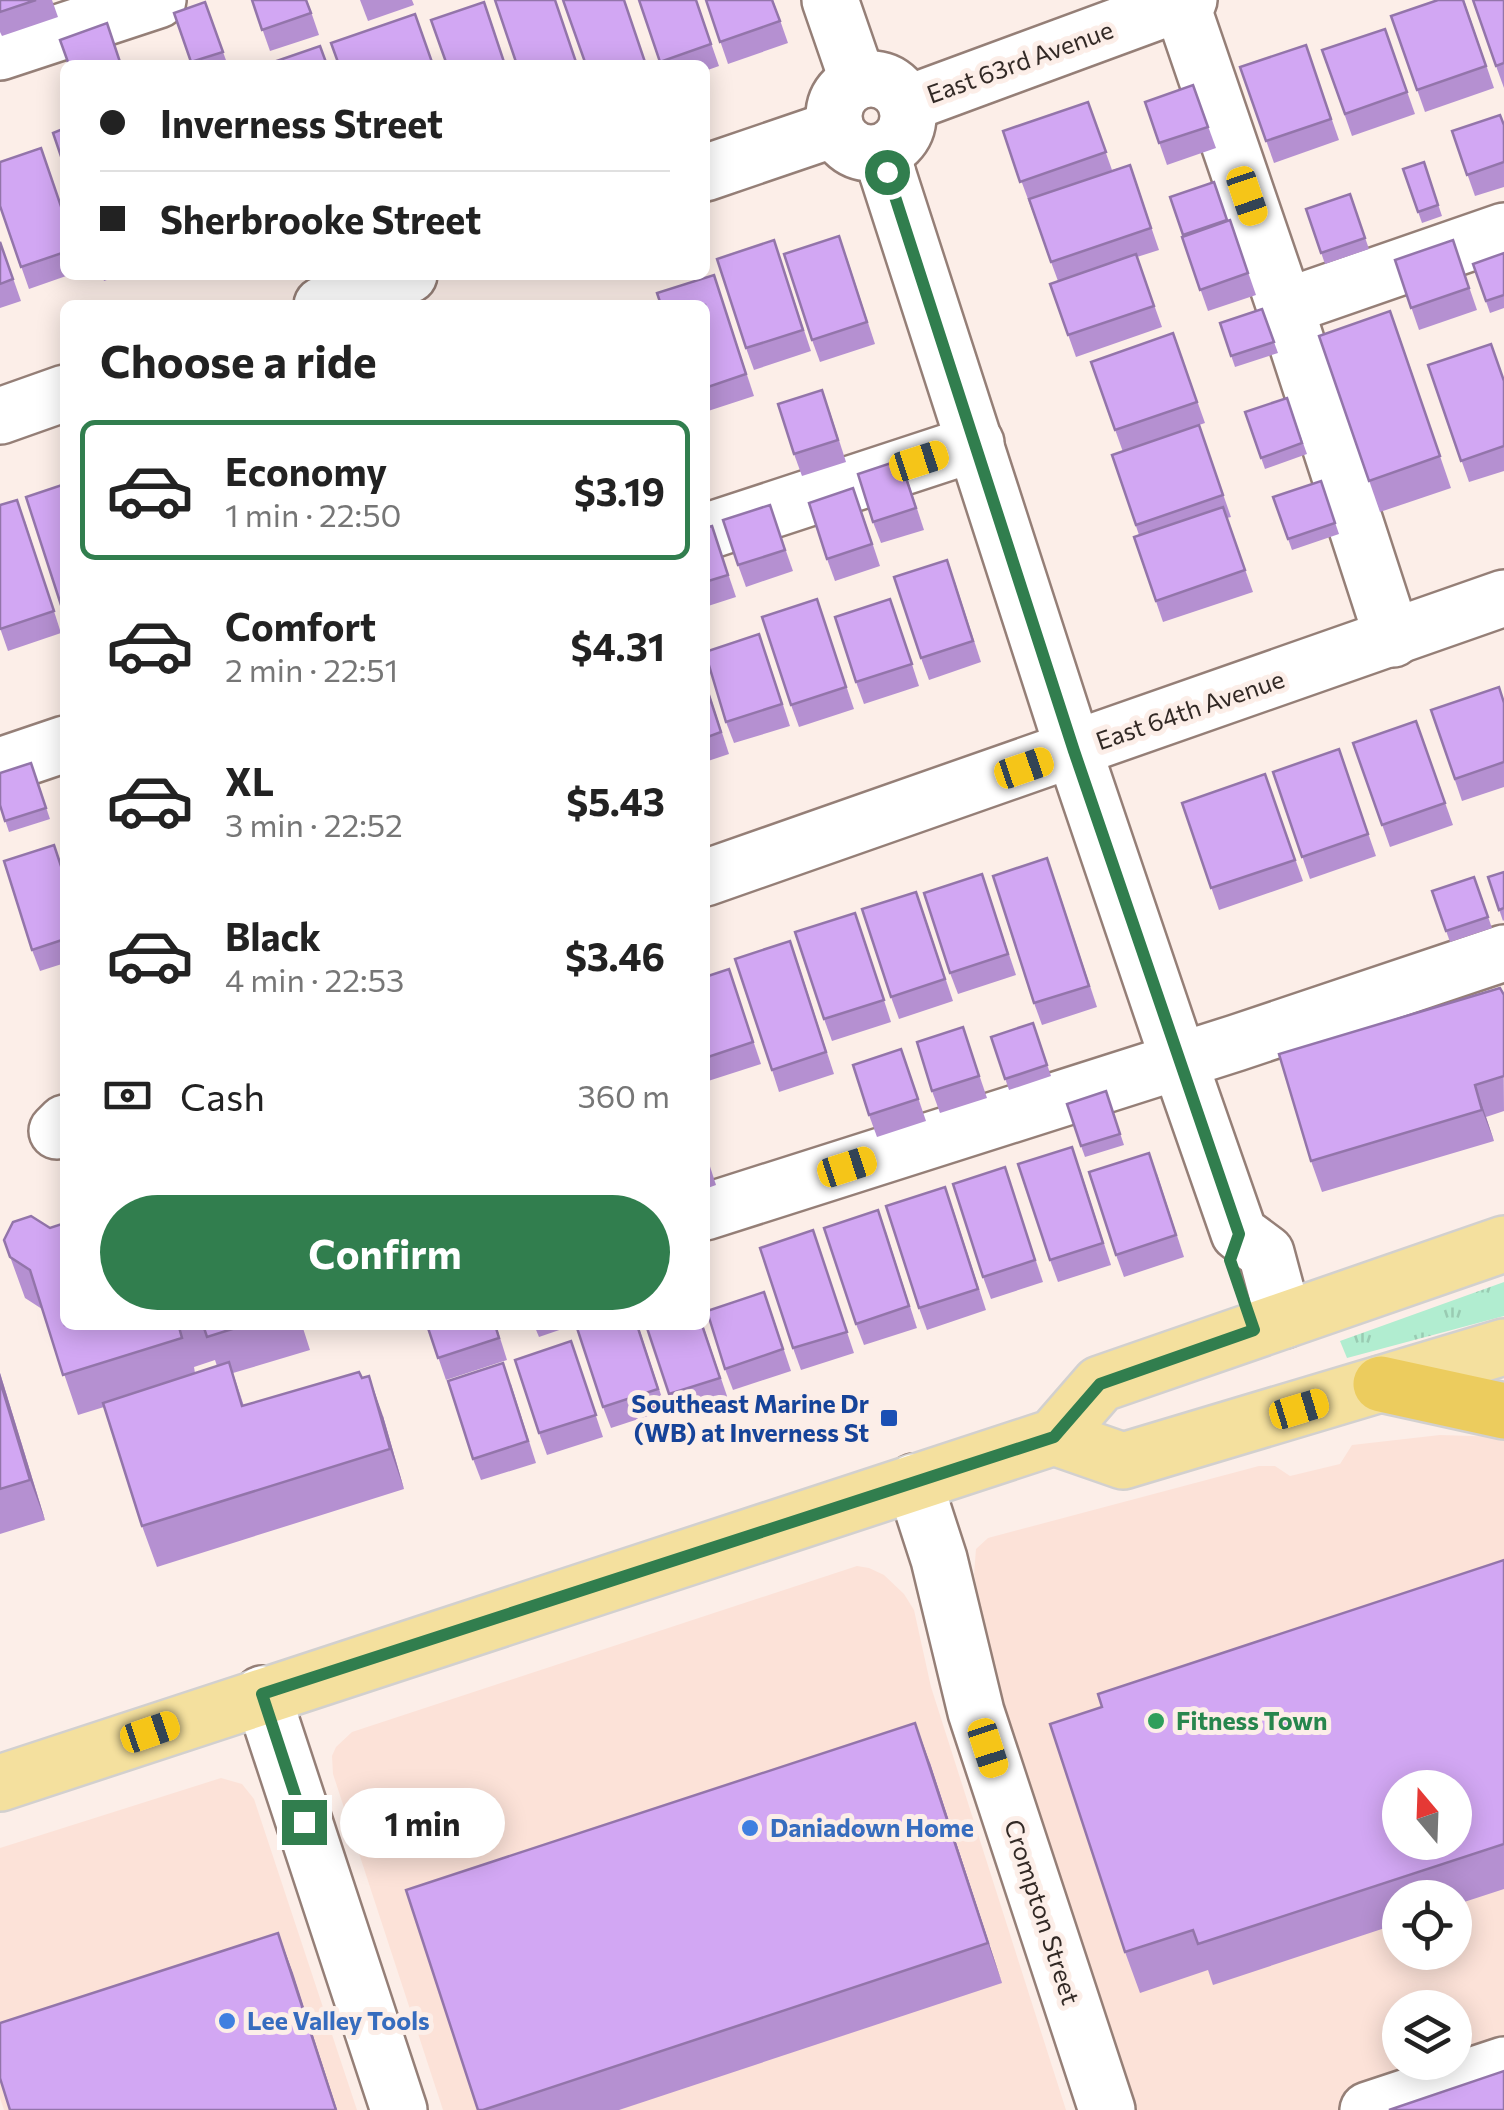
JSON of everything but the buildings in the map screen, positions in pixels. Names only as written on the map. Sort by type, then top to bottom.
[{"type":"highway","points":[[1381,1384],[1504,1411]]},
{"type":"main road","points":[[0,1782],[1054,1437],[1100,1384],[1504,1244]]},
{"type":"main road","points":[[1054,1437],[1123,1461],[1504,1348]]},
{"type":"street","points":[[0,52],[158,0]]},
{"type":"street","points":[[830,0],[858,121],[976,443],[1074,751],[1239,1234],[1266,1253],[1269,1325]]},
{"type":"street","points":[[1185,1],[1393,639]]},
{"type":"street","name":"East 63rd Avenue","points":[[858,121],[892,147],[906,129],[906,104],[1185,1]]},
{"type":"street","points":[[710,171],[858,121]]},
{"type":"street","points":[[1285,307],[1504,231]]},
{"type":"street","points":[[336,300],[394,280]]},
{"type":"street","points":[[0,416],[60,396]]},
{"type":"street","points":[[710,530],[976,443]]},
{"type":"street","name":"East 64th Avenue","points":[[710,876],[1504,598]]},
{"type":"street","points":[[0,766],[60,746]]},
{"type":"street","points":[[710,1210],[1504,953]]},
{"type":"street","name":"Crompton Street","points":[[914,1482],[939,1559],[976,1712],[1106,2110]]},
{"type":"street","points":[[262,1694],[400,2110]]},
{"type":"street","points":[[1368,2110],[1504,2065]]},
{"type":"shaded area","points":[[1440,1435],[1504,1437],[1504,2110],[1134,2110],[1027,1788],[991,1659],[974,1574],[976,1549],[988,1538],[1259,1466],[1275,1466],[1290,1476],[1340,1464],[1352,1445]]},
{"type":"shaded area","points":[[857,1566],[884,1575],[914,1610],[931,1687],[1066,2110],[443,2110],[333,1774],[336,1747],[352,1732]]},
{"type":"shaded area","points":[[221,1778],[242,1784],[254,1799],[357,2110],[4,2110],[0,2098],[0,1848]]},
{"type":"green space","points":[[1504,1282],[1504,1316],[1347,1358],[1340,1341]]},
{"type":"place","name":"Southeast Marine Dr (WB) at Inverness St","points":[[889,1418]]},
{"type":"place","name":"Fitness Town","points":[[1156,1721]]},
{"type":"place","name":"Daniadown Home","points":[[750,1828]]},
{"type":"place","name":"Lee Valley Tools","points":[[227,2021]]},
{"type":"route","points":[[304,1822],[262,1694],[1054,1437],[1100,1384],[1254,1330],[1230,1260],[1239,1234],[1074,751],[887,172]]}]
